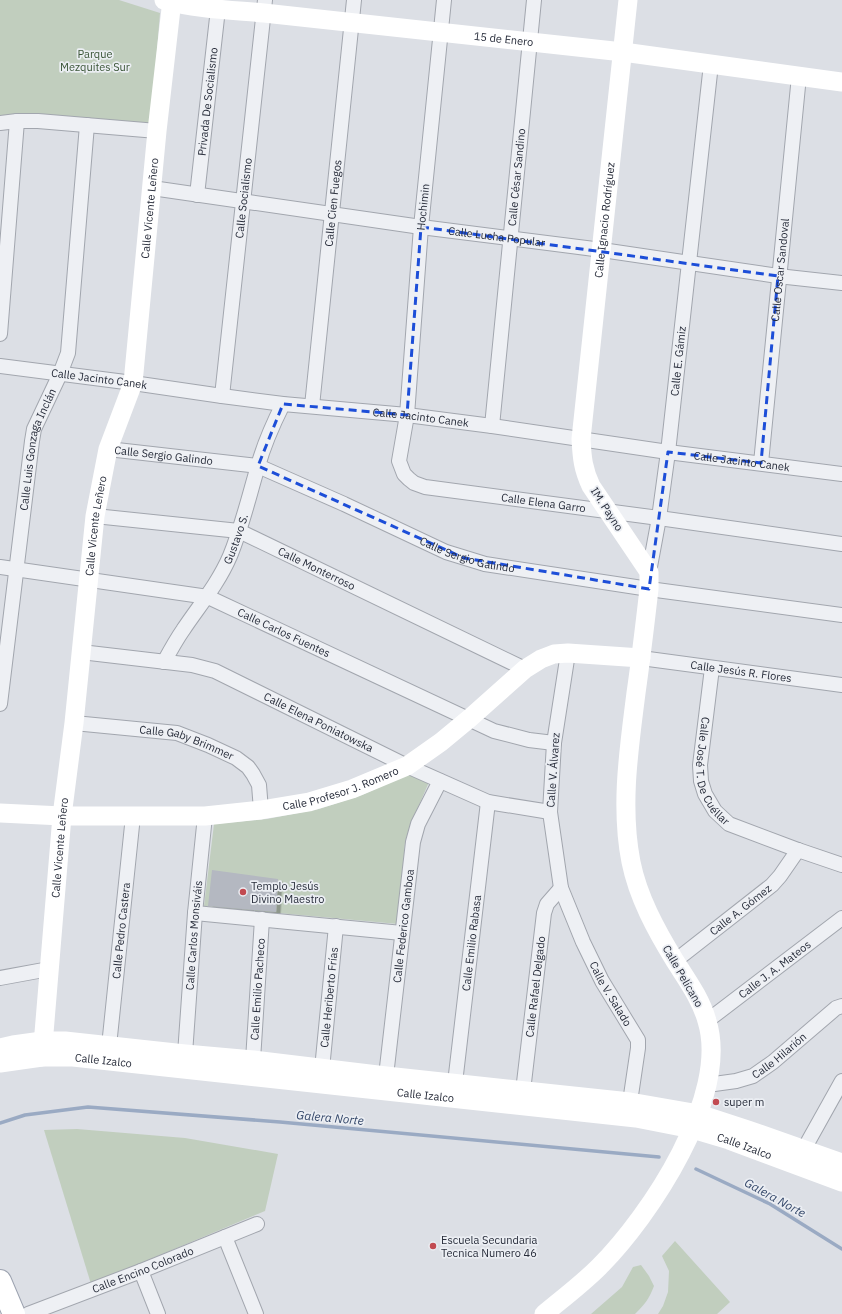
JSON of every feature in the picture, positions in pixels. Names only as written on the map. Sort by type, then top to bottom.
[{"type":"main road","name":"Calle Ignacio Rodríguez","points":[[581,440],[628,0]]},
{"type":"main road","name":"15 de Enero","points":[[169,1],[218,9],[264,6],[352,22],[623,52],[842,82]]},
{"type":"main road","name":"Calle Vicente Leñero","points":[[42,1049],[62,816],[74,723],[95,516],[108,449],[133,383],[169,1]]},
{"type":"main road","name":"IM. Payno","points":[[581,440],[582,461],[585,473],[591,486],[649,580]]},
{"type":"main road","name":"Calle E. Gámiz","points":[[641,658],[649,580]]},
{"type":"main road","name":"Calle Profesor J. Romero","points":[[0,813],[62,816],[205,816],[261,810],[309,802],[352,789],[407,766],[441,742],[525,669],[541,659],[554,654],[568,653],[641,658]]},
{"type":"main road","name":"Calle Pelícano","points":[[544,1314],[599,1267],[652,1202],[666,1180],[696,1122],[707,1085],[711,1062],[712,1047],[707,1021],[694,990],[659,934],[641,896],[631,862],[625,815],[627,774],[641,658]]},
{"type":"main road","name":"Calle Izalco","points":[[0,1063],[65,1041],[630,1102],[696,1122],[804,1149],[842,1163]]},
{"type":"main road","name":"Calle Izalco","points":[[0,1048],[42,1049],[81,1058],[636,1118],[696,1122],[729,1140],[842,1182]]},
{"type":"main road","points":[[0,1281],[14,1314]]},
{"type":"street","name":"Calle Cien Fuegos","points":[[312,406],[354,0]]},
{"type":"street","name":"Hochimin","points":[[407,415],[421,227],[444,0]]},
{"type":"street","name":"Calle César Sandino","points":[[492,426],[534,0]]},
{"type":"street","name":"Calle Socialismo","points":[[222,396],[264,6]]},
{"type":"street","name":"Privada De Socialismo","points":[[197,195],[218,9]]},
{"type":"street","name":"Calle E. Gámiz","points":[[649,580],[668,452],[711,64]]},
{"type":"street","name":"Calle Oscar Sandoval","points":[[761,463],[778,276],[799,76]]},
{"type":"street","points":[[0,123],[17,121],[157,131]]},
{"type":"street","points":[[0,334],[17,121]]},
{"type":"street","name":"Calle Luis Gonzaga Inclán","points":[[0,704],[34,429],[60,374],[68,353],[87,125]]},
{"type":"street","name":"Calle Lucha Popular","points":[[152,188],[421,227],[690,262],[778,276],[842,283]]},
{"type":"street","name":"Calle Jacinto Canek","points":[[0,366],[283,404],[407,415],[668,452],[842,474]]},
{"type":"street","name":"Gustavo S.","points":[[164,662],[182,630],[208,597],[230,556],[252,492],[258,466],[271,429],[283,404]]},
{"type":"street","name":"Calle Elena Garro","points":[[407,415],[399,461],[404,474],[414,483],[425,487],[842,544]]},
{"type":"street","name":"Calle Sergio Galindo","points":[[108,449],[258,466],[344,504],[446,552],[485,564],[649,580],[842,615]]},
{"type":"street","name":"Calle Monterroso","points":[[95,516],[239,531],[525,669]]},
{"type":"street","name":"Calle Carlos Fuentes","points":[[0,567],[208,597],[470,718],[494,731],[528,740],[554,743]]},
{"type":"street","name":"Calle Elena Poniatowska","points":[[81,652],[192,665],[215,671],[440,782],[488,802],[550,812]]},
{"type":"street","name":"Calle V. Álvarez","points":[[561,888],[550,812],[554,743],[568,653]]},
{"type":"street","name":"Calle Jesús R. Flores","points":[[641,658],[842,685]]},
{"type":"street","name":"Calle José T. De Cuéllar","points":[[712,668],[700,765],[701,781],[705,794],[715,811],[729,824],[842,865]]},
{"type":"street","name":"Calle Gaby Brimmer","points":[[74,723],[177,733],[236,758],[248,767],[259,785],[261,810]]},
{"type":"street","name":"Calle Federico Gamboa","points":[[386,1076],[413,842],[418,824],[440,782]]},
{"type":"street","name":"Calle Emilio Rabasa","points":[[455,1083],[488,802]]},
{"type":"street","name":"Calle Pedro Castera","points":[[109,1046],[133,816]]},
{"type":"street","name":"Calle Carlos Monsiváis","points":[[185,1054],[195,913],[205,816]]},
{"type":"street","name":"Calle A. Gómez","points":[[675,961],[772,885],[798,850]]},
{"type":"street","name":"Calle Rafael Delgado","points":[[523,1091],[544,913],[547,904],[561,888]]},
{"type":"street","name":"Calle V. Salado","points":[[561,888],[583,942],[602,981],[638,1040],[630,1102]]},
{"type":"street","points":[[195,913],[402,933]]},
{"type":"street","name":"Calle J. A. Mateos","points":[[707,1021],[842,918]]},
{"type":"street","name":"Calle Emilio Pacheco","points":[[252,1060],[262,919]]},
{"type":"street","name":"Calle Heriberto Frías","points":[[322,1069],[336,926]]},
{"type":"street","points":[[0,978],[49,969]]},
{"type":"street","name":"Calle Hilarión","points":[[707,1085],[736,1081],[753,1076],[772,1062],[836,1008],[842,1006]]},
{"type":"street","points":[[804,1149],[842,1081]]},
{"type":"street","name":"Calle Encino Colorado","points":[[28,1314],[225,1238],[257,1224]]},
{"type":"street","points":[[225,1238],[256,1314]]},
{"type":"street","points":[[141,1271],[158,1314]]},
{"type":"highlighted area","points":[[421,227],[778,276],[761,463],[668,452],[649,589],[464,558],[258,466],[283,404],[407,415]]},
{"type":"green space","name":"Parque Mezquites Sur","points":[[0,0],[119,0],[160,13],[151,124],[0,118]]},
{"type":"green space","points":[[409,774],[429,782],[410,826],[405,842],[398,924],[204,906],[214,824],[267,819],[319,809],[362,795]]},
{"type":"green space","points":[[77,1129],[185,1138],[278,1154],[265,1211],[91,1284],[44,1130]]},
{"type":"green space","points":[[675,1241],[730,1302],[717,1314],[658,1314],[663,1306],[668,1292],[669,1271],[662,1256]]},
{"type":"green space","points":[[641,1265],[654,1286],[646,1301],[635,1314],[591,1314],[622,1287],[633,1267]]},
{"type":"building","name":"Templo Jesús Divino Maestro","points":[[212,870],[278,879],[276,912],[208,906]]},
{"type":"waterway","name":"Galera Norte","points":[[0,1123],[25,1115],[88,1107],[280,1122],[659,1157]]},
{"type":"waterway","name":"Galera Norte","points":[[696,1169],[770,1204],[842,1249]]},
{"type":"place","name":"Templo Jesús Divino Maestro","points":[[243,892]]},
{"type":"place","name":"super m","points":[[716,1102]]},
{"type":"place","name":"Escuela Secundaria Tecnica Numero 46","points":[[433,1246]]}]
